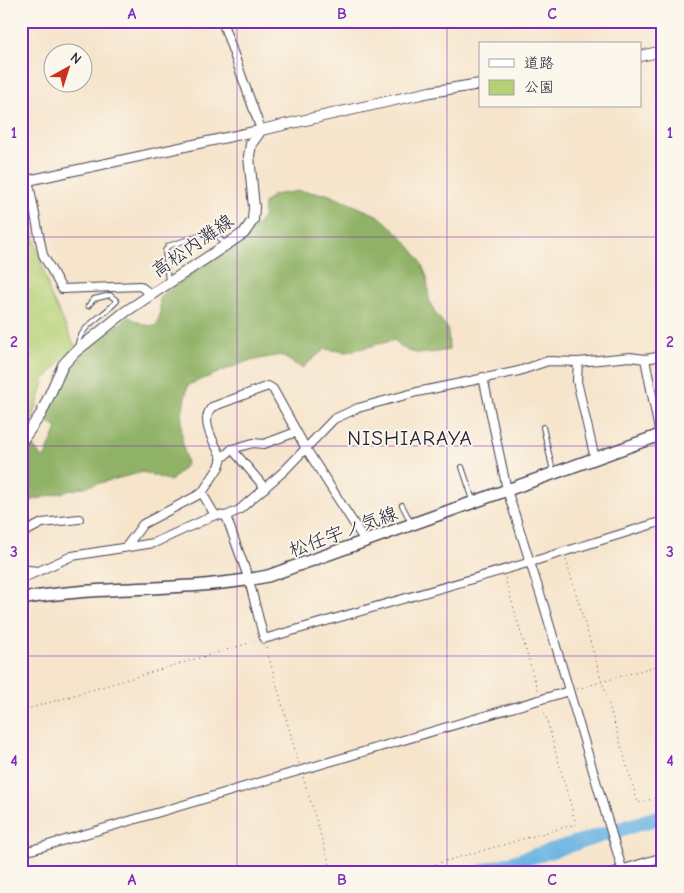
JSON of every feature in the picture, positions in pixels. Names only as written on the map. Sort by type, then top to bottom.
[{"type":"main road","points":[[642,56],[663,52]]},
{"type":"main road","points":[[261,130],[430,92],[479,84]]},
{"type":"main road","name":"高松内灘線","points":[[21,442],[41,414],[63,365],[77,350],[125,312],[244,233],[254,220],[248,156],[251,144],[261,130]]},
{"type":"main road","name":"松任宇ノ気線","points":[[21,599],[60,592],[209,584],[268,576],[661,434]]},
{"type":"street","points":[[152,294],[140,286],[62,289],[43,255],[25,180],[261,130],[222,21]]},
{"type":"street","points":[[21,579],[72,556],[154,543],[215,515],[226,516],[239,510],[265,488],[334,419],[352,410],[417,392],[519,371],[548,361],[578,362],[630,357],[645,359],[663,356]]},
{"type":"street","points":[[645,359],[661,434]]},
{"type":"street","points":[[578,362],[577,381],[595,459]]},
{"type":"street","points":[[483,378],[507,490],[531,562],[619,860],[620,871],[663,857]]},
{"type":"street","points":[[222,458],[208,430],[208,410],[268,386],[273,389],[305,448],[365,541]]},
{"type":"street","points":[[126,547],[143,524],[202,493],[219,467],[222,458],[232,450],[253,443],[264,444],[296,432]]},
{"type":"street","points":[[232,450],[265,488]]},
{"type":"street","points":[[202,493],[215,515]]},
{"type":"street","points":[[226,516],[249,580],[264,639],[531,562],[663,521]]},
{"type":"street","points":[[21,534],[42,523],[79,519]]},
{"type":"street","points":[[21,569],[37,571]]},
{"type":"street","points":[[21,853],[569,691]]},
{"type":"lane","points":[[168,284],[165,251],[168,246],[210,232],[217,235],[225,246]]},
{"type":"lane","points":[[77,350],[79,335],[117,301],[110,295],[94,299],[88,306]]},
{"type":"lane","points":[[543,427],[554,473]]},
{"type":"lane","points":[[462,467],[474,502]]},
{"type":"lane","points":[[402,505],[412,525]]},
{"type":"path","points":[[564,552],[638,803],[663,796]]},
{"type":"path","points":[[407,872],[576,824],[502,570]]},
{"type":"path","points":[[21,711],[264,639],[300,770],[332,872]]},
{"type":"path","points":[[569,691],[663,664]]},
{"type":"green space","points":[[21,190],[50,294],[75,346],[45,379],[32,421],[21,432]]},
{"type":"green space","points":[[300,191],[327,194],[379,216],[399,234],[419,258],[427,277],[429,299],[435,313],[448,329],[449,350],[427,353],[413,352],[401,346],[395,340],[347,352],[325,349],[302,368],[280,355],[245,362],[188,385],[183,406],[182,424],[187,464],[171,481],[143,472],[21,503],[21,451],[29,442],[44,459],[57,428],[43,419],[73,363],[98,340],[129,317],[144,325],[156,326],[160,315],[160,296],[250,234],[263,217],[264,203],[273,195]]},
{"type":"waterway","points":[[482,872],[663,816]]},
{"type":"district","name":"NISHIARAYA","points":[[410,438]]}]
